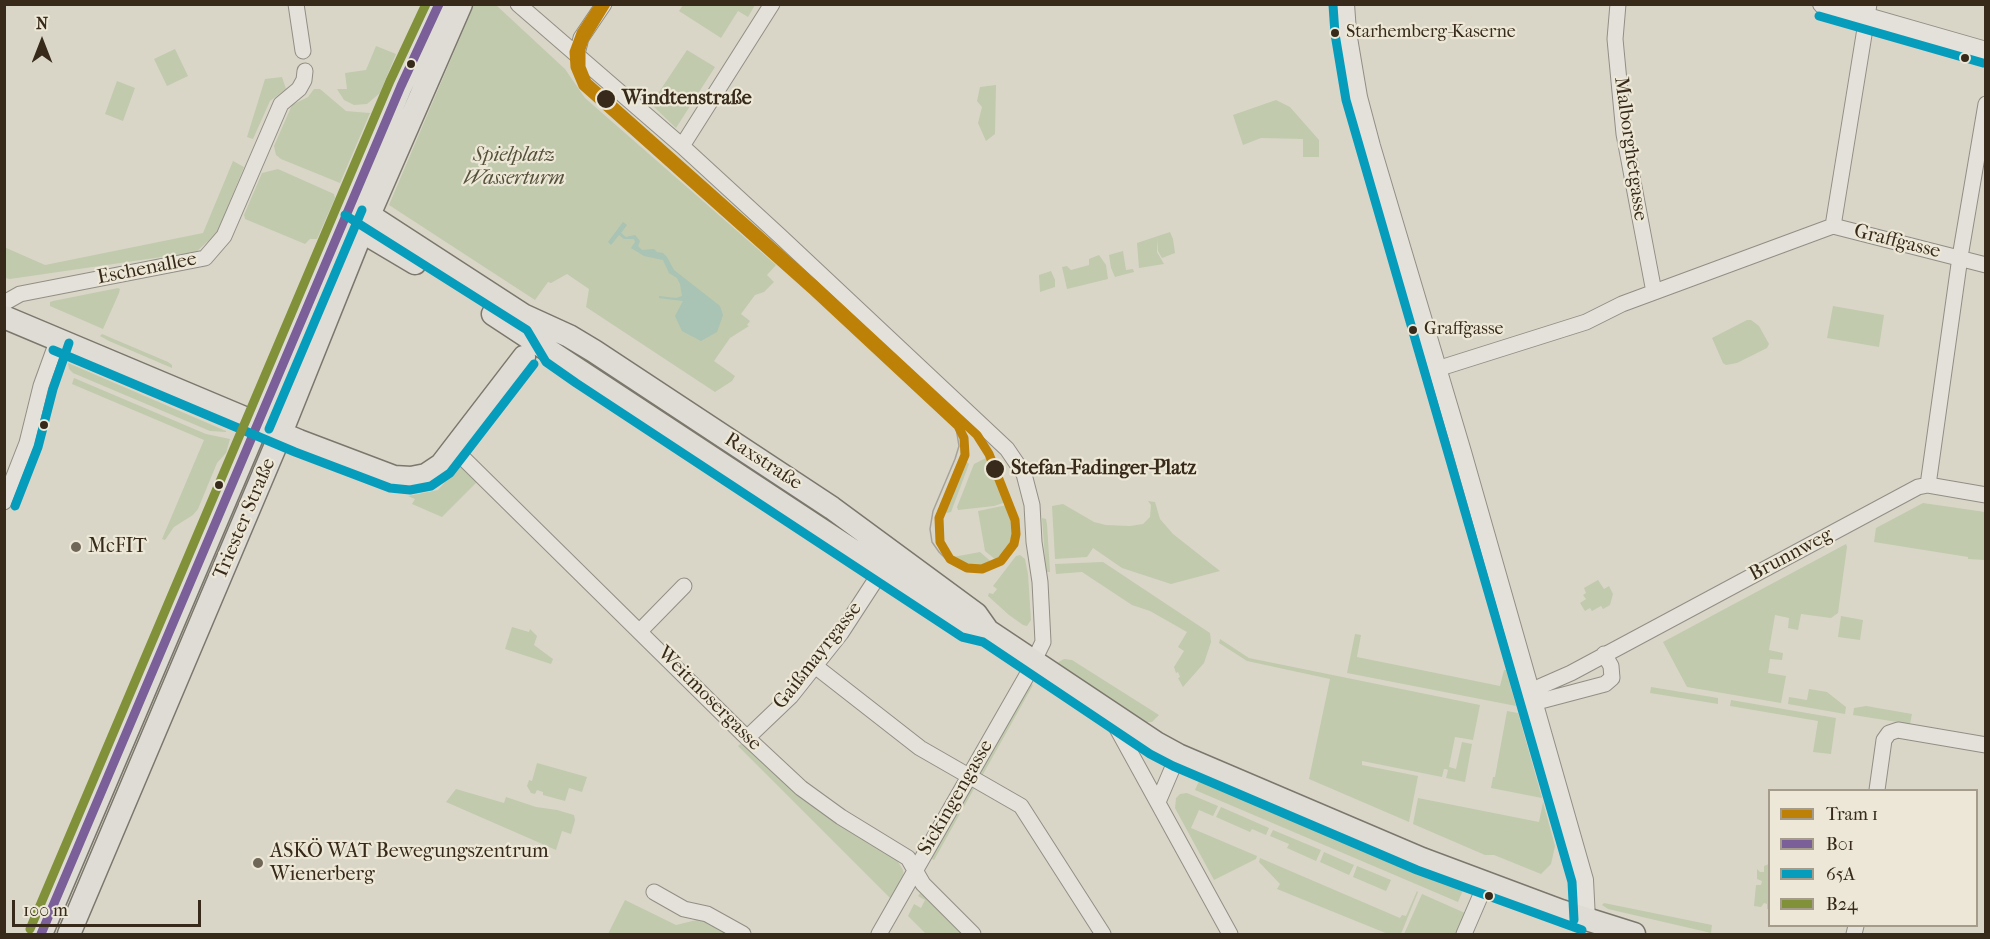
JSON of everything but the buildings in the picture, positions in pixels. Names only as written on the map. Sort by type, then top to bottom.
[{"type":"main road","name":"Triester Straße","points":[[69,934],[281,433],[401,86],[439,4]]},
{"type":"main road","name":"Triester Straße","points":[[41,934],[258,424],[461,4]]},
{"type":"main road","name":"Raxstraße","points":[[357,218],[524,336],[555,354],[969,627],[988,631]]},
{"type":"main road","points":[[4,317],[258,424],[394,477],[411,478],[426,475],[441,465],[454,449],[524,336]]},
{"type":"main road","name":"Raxstraße","points":[[524,336],[569,336],[594,351],[832,508],[976,614],[988,631],[1156,743],[1422,859],[1586,919],[1634,934]]},
{"type":"street","points":[[296,4],[303,51]]},
{"type":"street","points":[[518,4],[682,146],[973,416],[1015,459],[1024,474],[1032,505],[1034,542],[1040,582],[1043,642],[1033,662]]},
{"type":"street","points":[[577,54],[581,38],[604,4]]},
{"type":"street","points":[[682,146],[772,4]]},
{"type":"street","points":[[1345,4],[1347,32],[1358,97],[1368,136],[1584,880],[1586,919]]},
{"type":"street","name":"Malborghetgasse","points":[[1618,4],[1616,39],[1624,134],[1654,292]]},
{"type":"street","points":[[1822,4],[1868,11],[1986,51]]},
{"type":"street","points":[[1833,226],[1868,11]]},
{"type":"street","name":"Eschenallee","points":[[4,303],[20,294],[205,258],[224,236],[281,104],[299,89],[304,80],[305,71]]},
{"type":"street","points":[[1986,104],[1960,258],[1928,485],[1986,495]]},
{"type":"street","name":"Graffgasse","points":[[1437,369],[1586,322],[1622,304],[1833,226],[1986,265]]},
{"type":"street","points":[[4,502],[34,423],[40,386],[58,339]]},
{"type":"street","name":"Weitmosergasse","points":[[454,449],[747,738],[801,788],[841,817],[908,858],[916,868],[923,884],[973,934]]},
{"type":"street","name":"Brunnweg","points":[[1532,697],[1604,654],[1918,487],[1928,485]]},
{"type":"street","name":"Gaißmayrgasse","points":[[747,738],[791,696],[841,633],[882,570]]},
{"type":"street","points":[[640,631],[684,586]]},
{"type":"street","points":[[1532,697],[1605,684],[1612,678],[1611,666],[1604,654]]},
{"type":"street","name":"Sickingengasse","points":[[879,934],[1033,662]]},
{"type":"street","points":[[815,666],[920,748],[1021,806],[1103,934]]},
{"type":"street","points":[[1108,711],[1230,934]]},
{"type":"street","points":[[1877,789],[1884,740],[1889,733],[1898,730],[1986,745]]},
{"type":"street","points":[[1158,802],[1178,754]]},
{"type":"street","points":[[1464,934],[1486,883]]},
{"type":"street","points":[[654,892],[684,909],[707,914],[743,934]]},
{"type":"green space","name":"Spielplatz Wasserturm","points":[[474,5],[496,5],[565,69],[585,98],[776,265],[767,275],[774,282],[764,292],[755,295],[741,314],[750,321],[747,325],[749,326],[730,338],[714,361],[735,376],[732,381],[715,392],[586,307],[589,289],[567,274],[551,283],[548,282],[535,300],[389,205]]},
{"type":"green space","points":[[683,5],[755,5],[748,17],[738,11],[721,38],[679,11]]},
{"type":"green space","points":[[376,46],[396,54],[380,93],[367,104],[354,105],[344,100],[337,89],[347,89],[345,73],[366,70]]},
{"type":"green space","points":[[175,49],[188,76],[167,86],[154,59]]},
{"type":"green space","points":[[687,50],[715,67],[676,128],[651,104]]},
{"type":"green space","points":[[282,77],[286,89],[270,101],[253,139],[247,137],[265,79]]},
{"type":"green space","points":[[117,81],[135,88],[123,121],[105,114]]},
{"type":"green space","points":[[996,85],[995,134],[986,141],[978,123],[982,107],[977,101],[980,87]]},
{"type":"green space","points":[[314,89],[320,89],[346,111],[370,113],[340,183],[276,155],[274,146],[292,105],[308,97]]},
{"type":"green space","points":[[1276,100],[1290,107],[1319,140],[1319,157],[1303,157],[1303,139],[1261,138],[1243,145],[1233,115]]},
{"type":"green space","points":[[233,161],[244,167],[217,233],[196,252],[5,278],[4,247],[45,265],[203,233]]},
{"type":"green space","points":[[278,169],[334,194],[335,198],[317,239],[310,239],[305,244],[245,219],[244,215],[262,173]]},
{"type":"green space","points":[[1170,232],[1175,253],[1162,258],[1158,251],[1158,239],[1157,252],[1164,264],[1139,268],[1137,243]]},
{"type":"green space","points":[[1123,251],[1126,270],[1133,269],[1134,272],[1115,277],[1109,255]]},
{"type":"green space","points":[[1099,255],[1106,265],[1108,279],[1067,289],[1062,267],[1067,266],[1071,270],[1089,265],[1089,259]]},
{"type":"green space","points":[[1051,271],[1055,287],[1040,292],[1039,275]]},
{"type":"green space","points":[[118,288],[119,293],[103,329],[50,306],[50,302],[53,301]]},
{"type":"green space","points":[[1833,306],[1884,315],[1879,347],[1827,338]]},
{"type":"green space","points":[[1747,320],[1759,326],[1769,344],[1767,348],[1737,363],[1726,365],[1712,338]]},
{"type":"green space","points":[[102,334],[168,362],[172,368],[109,341],[100,336]]},
{"type":"green space","points":[[559,340],[845,524],[847,533],[571,352]]},
{"type":"green space","points":[[68,363],[226,432],[210,431],[73,373]]},
{"type":"green space","points":[[74,378],[206,434],[230,439],[226,453],[217,463],[198,509],[174,527],[165,540],[162,539],[204,440],[72,384]]},
{"type":"green space","points":[[988,457],[1006,502],[994,506],[958,510],[957,507],[974,464]]},
{"type":"green space","points":[[966,461],[969,464],[951,512],[947,513],[945,512]]},
{"type":"green space","points":[[458,467],[464,467],[478,481],[442,517],[412,504],[415,499],[408,496],[438,490]]},
{"type":"green space","points":[[1148,501],[1155,502],[1160,519],[1173,534],[1220,571],[1171,584],[1122,568],[1093,548],[1087,557],[1055,559],[1052,506],[1063,504],[1094,522],[1130,526],[1143,524],[1150,517],[1151,505]]},
{"type":"green space","points":[[1923,503],[1985,512],[1985,560],[1874,542],[1876,528]]},
{"type":"green space","points":[[1007,505],[1012,520],[1013,536],[1005,553],[996,560],[985,551],[978,511]]},
{"type":"green space","points":[[1042,518],[1046,519],[1047,524],[1050,572],[1046,572]]},
{"type":"green space","points":[[1846,544],[1838,613],[1831,618],[1801,614],[1798,630],[1788,628],[1789,618],[1775,615],[1769,650],[1783,653],[1782,660],[1770,659],[1768,673],[1786,676],[1781,703],[1687,687],[1663,642]]},
{"type":"green space","points":[[980,552],[994,564],[973,567],[953,557]]},
{"type":"green space","points":[[1020,555],[1025,559],[1028,574],[1031,620],[1027,626],[1009,615],[988,596],[997,589],[993,586],[1016,556]]},
{"type":"green space","points":[[1103,562],[1210,633],[1211,642],[1204,663],[1183,687],[1174,667],[1184,651],[1178,647],[1187,632],[1150,611],[1132,605],[1082,572],[1056,574],[1055,564]]},
{"type":"green space","points":[[1598,580],[1604,589],[1609,586],[1613,594],[1610,605],[1603,609],[1601,606],[1592,611],[1590,608],[1585,611],[1580,603],[1586,599],[1583,595],[1586,593],[1584,588]]},
{"type":"green space","points":[[1841,616],[1863,620],[1860,640],[1838,637]]},
{"type":"green space","points":[[512,627],[529,632],[530,629],[537,636],[534,645],[553,659],[551,664],[505,649]]},
{"type":"green space","points":[[1355,634],[1361,635],[1357,657],[1500,686],[1504,670],[1506,670],[1516,706],[1347,673]]},
{"type":"green space","points":[[1220,639],[1249,658],[1480,705],[1473,740],[1455,737],[1449,767],[1456,769],[1462,742],[1472,744],[1465,782],[1446,778],[1448,770],[1446,769],[1442,777],[1362,761],[1362,765],[1418,776],[1409,822],[1309,779],[1330,679],[1247,661],[1219,643]]},
{"type":"green space","points":[[1064,659],[1072,660],[1159,715],[1152,722],[1145,722],[1062,668],[1057,663]]},
{"type":"green space","points":[[1028,682],[1033,685],[982,776],[977,773]]},
{"type":"green space","points":[[1651,687],[1718,698],[1718,704],[1650,693]]},
{"type":"green space","points":[[1809,689],[1827,692],[1846,707],[1845,714],[1788,704],[1789,697],[1807,700]]},
{"type":"green space","points":[[1731,700],[1836,718],[1831,754],[1813,752],[1818,721],[1730,706]]},
{"type":"green space","points":[[1866,706],[1912,714],[1910,724],[1853,715],[1854,708]]},
{"type":"green space","points":[[1507,711],[1518,713],[1542,798],[1491,788]]},
{"type":"green space","points":[[743,742],[897,860],[903,870],[904,878],[893,901],[738,746]]},
{"type":"green space","points":[[537,763],[587,777],[582,792],[569,788],[565,801],[543,795],[543,792],[537,790],[535,794],[531,793],[527,786],[529,780],[532,781]]},
{"type":"green space","points":[[1206,780],[1463,890],[1458,902],[1195,790],[1199,781],[1204,783]]},
{"type":"green space","points":[[970,784],[975,787],[934,860],[929,857]]},
{"type":"green space","points":[[456,789],[504,803],[506,797],[536,807],[574,815],[571,834],[562,831],[556,850],[446,802]]},
{"type":"green space","points":[[1187,793],[1218,806],[1213,816],[1199,810],[1191,828],[1257,856],[1256,859],[1214,880],[1175,808],[1176,798],[1180,794]]},
{"type":"green space","points":[[1418,798],[1539,822],[1543,802],[1555,846],[1551,864],[1541,874],[1494,855],[1485,855],[1413,824]]},
{"type":"green space","points":[[1221,807],[1269,828],[1266,835],[1252,829],[1250,832],[1216,817]]},
{"type":"green space","points":[[1273,830],[1321,850],[1316,861],[1287,848],[1289,844],[1270,836]]},
{"type":"green space","points":[[1324,852],[1354,865],[1349,875],[1320,862]]},
{"type":"green space","points":[[1260,858],[1400,918],[1402,915],[1406,916],[1418,892],[1401,934],[1388,934],[1277,889],[1280,884],[1259,862]]},
{"type":"green space","points":[[1768,864],[1768,909],[1767,904],[1764,903],[1761,907],[1754,906],[1756,885],[1761,885],[1762,881],[1757,879],[1757,869],[1764,872],[1764,866]]},
{"type":"green space","points":[[1357,866],[1391,880],[1386,891],[1353,877]]},
{"type":"green space","points":[[921,892],[962,934],[926,934],[908,916],[914,904],[921,908],[925,900],[918,896]]},
{"type":"green space","points":[[1422,894],[1465,913],[1456,934],[1404,934]]},
{"type":"green space","points":[[625,900],[676,925],[705,918],[734,934],[608,934]]},
{"type":"green space","points":[[1604,903],[1712,925],[1711,933],[1608,909],[1602,905]]},
{"type":"shaded area","points":[[623,222],[627,225],[621,233],[626,237],[635,235],[640,241],[638,246],[642,250],[654,249],[663,253],[674,270],[720,306],[723,315],[717,332],[701,341],[682,331],[675,316],[683,301],[659,298],[659,296],[676,298],[682,296],[677,278],[669,273],[663,260],[644,256],[631,248],[635,242],[634,239],[624,239],[619,235],[611,245],[608,242]]},
{"type":"tram line","name":"1","points":[[600,4],[581,33],[574,52],[575,67],[583,86],[813,291],[958,426],[964,438],[965,455],[939,518],[940,542],[950,559],[967,568],[982,569],[1001,561],[1014,544],[1015,520],[989,454],[977,435],[814,284],[587,82],[581,67],[581,49],[606,4]]},
{"type":"tram line","points":[[944,412],[956,428],[959,446],[933,511],[930,529],[932,542],[939,552],[947,560],[962,566]]},
{"type":"transit line","name":"B24","points":[[30,929],[390,81],[426,4]]},
{"type":"transit line","name":"B01","points":[[41,934],[401,86],[439,4]]},
{"type":"transit line","name":"65A","points":[[1333,5],[1335,34],[1346,100],[1572,882],[1574,920]]},
{"type":"transit line","name":"65A","points":[[1819,16],[1983,63]]},
{"type":"transit line","name":"65A","points":[[269,429],[362,210]]},
{"type":"transit line","name":"65A","points":[[345,215],[527,330],[546,362],[576,383],[962,637],[983,642],[1150,754],[1173,766],[1417,870],[1582,930]]},
{"type":"transit line","name":"65A","points":[[15,506],[38,447],[53,389],[69,343]]},
{"type":"transit line","name":"65A","points":[[53,350],[295,452],[390,488],[410,490],[431,486],[450,473],[534,364]]},
{"type":"place","name":"Starhemberg-Kaserne","points":[[1335,33]]},
{"type":"place","name":"Windtenstraße","points":[[606,99]]},
{"type":"place","name":"Graffgasse","points":[[1413,330]]},
{"type":"place","name":"Stefan-Fadinger-Platz","points":[[995,469]]},
{"type":"place","name":"McFIT","points":[[76,547]]},
{"type":"place","name":"ASKÖ WAT Bewegungszentrum Wienerberg","points":[[258,863]]}]
